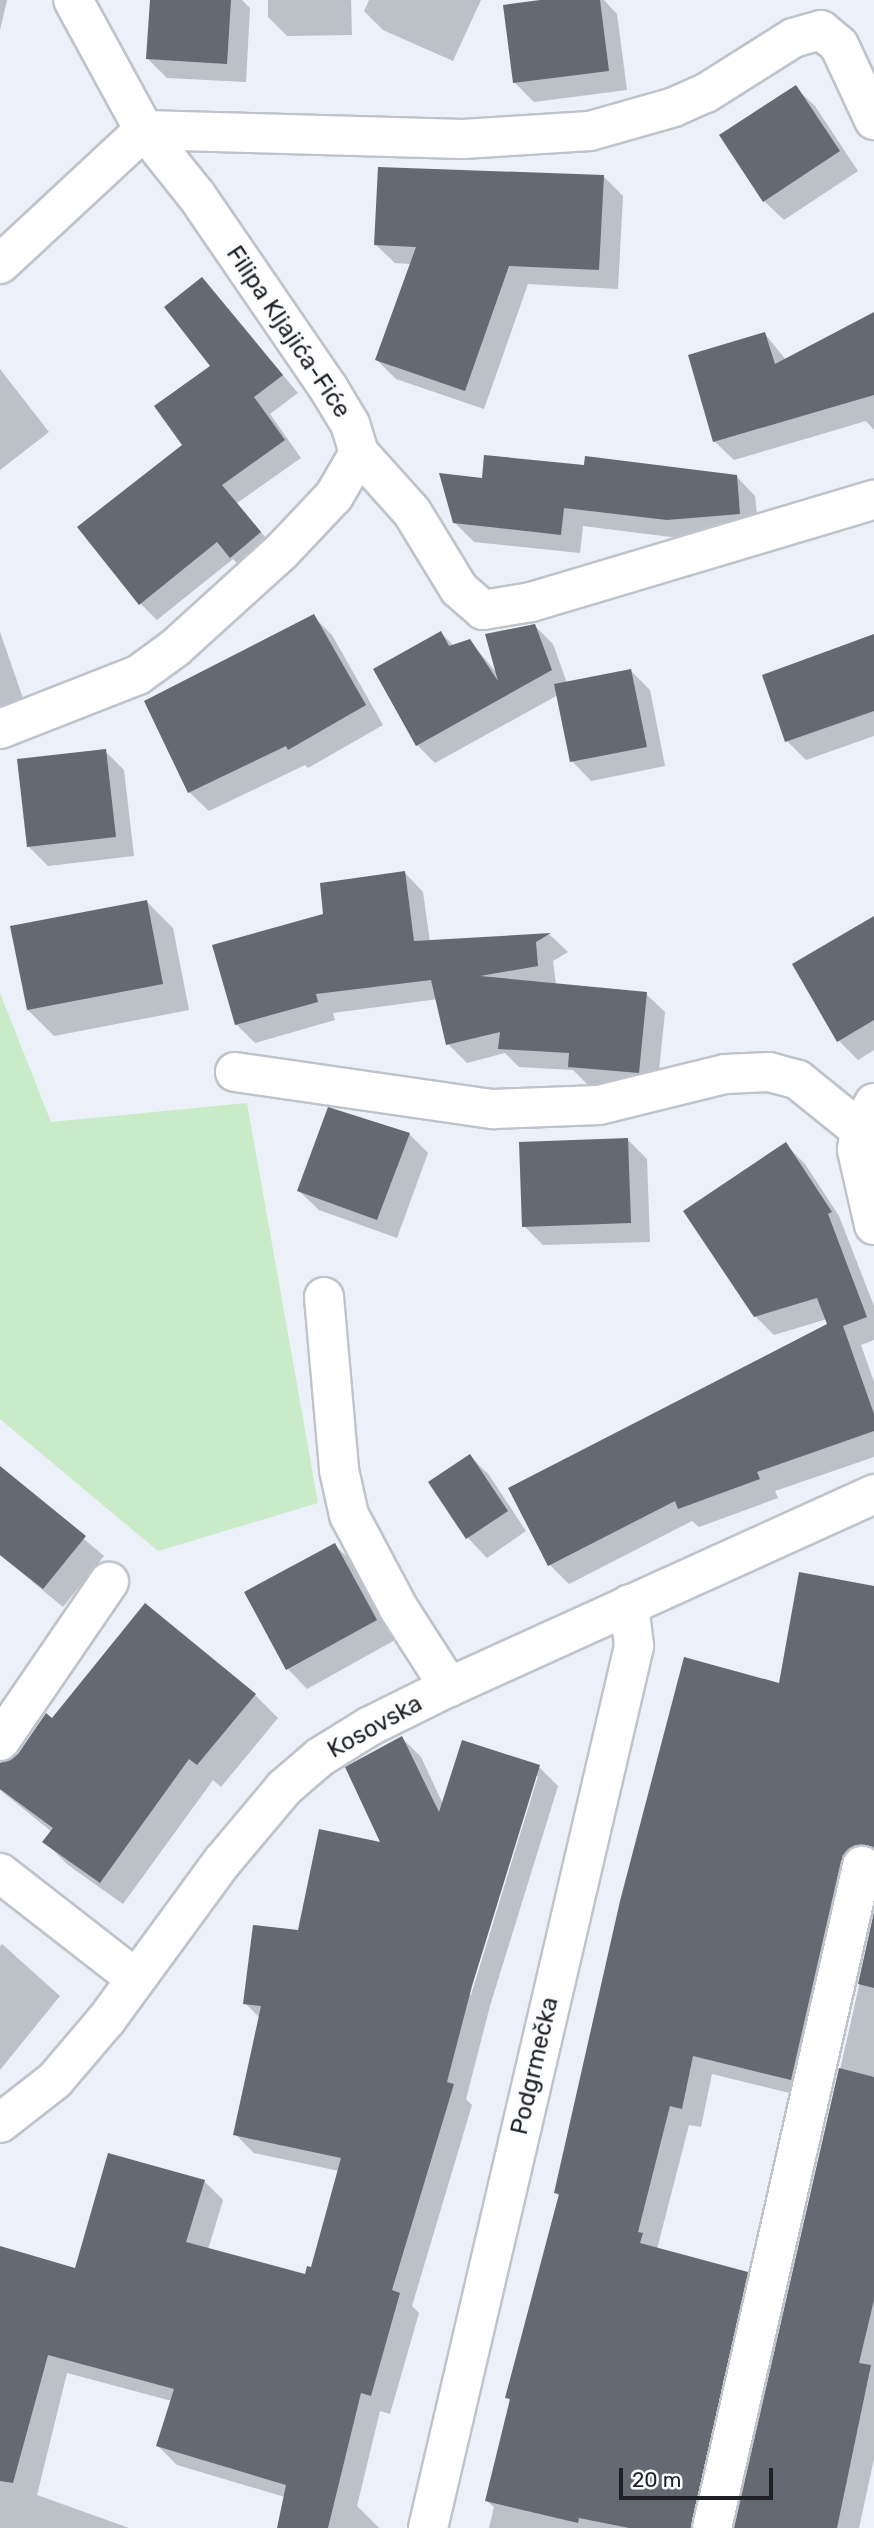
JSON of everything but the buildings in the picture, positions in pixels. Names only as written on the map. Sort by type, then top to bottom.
[{"type":"street","name":"Filipa Kljajića-Fiće","points":[[73,0],[144,130],[196,195],[329,389],[349,424],[359,453]]},
{"type":"street","points":[[0,264],[144,130],[463,139],[590,131],[674,107],[706,93],[793,38],[821,30],[839,45],[874,120]]},
{"type":"street","points":[[0,729],[128,679],[175,648],[326,506],[359,453],[412,512],[458,589],[483,610],[531,602],[874,500]]},
{"type":"street","points":[[235,1072],[493,1109],[599,1105],[725,1074],[769,1072],[798,1080],[867,1117],[858,1168],[874,1225]]},
{"type":"street","points":[[324,1297],[339,1470],[349,1514],[399,1609],[449,1687]]},
{"type":"street","name":"Kosovska","points":[[0,2123],[55,2080],[136,1979],[222,1862],[284,1788],[320,1757],[360,1732],[449,1687],[874,1494]]},
{"type":"street","points":[[0,1741],[109,1582]]},
{"type":"street","name":"Podgrmečka","points":[[428,2528],[634,1646],[629,1604]]},
{"type":"street","points":[[712,2528],[862,1866]]},
{"type":"street","points":[[0,1873],[136,1979]]},
{"type":"green space","points":[[0,993],[51,1122],[247,1103],[318,1503],[158,1551],[0,1419]]}]
